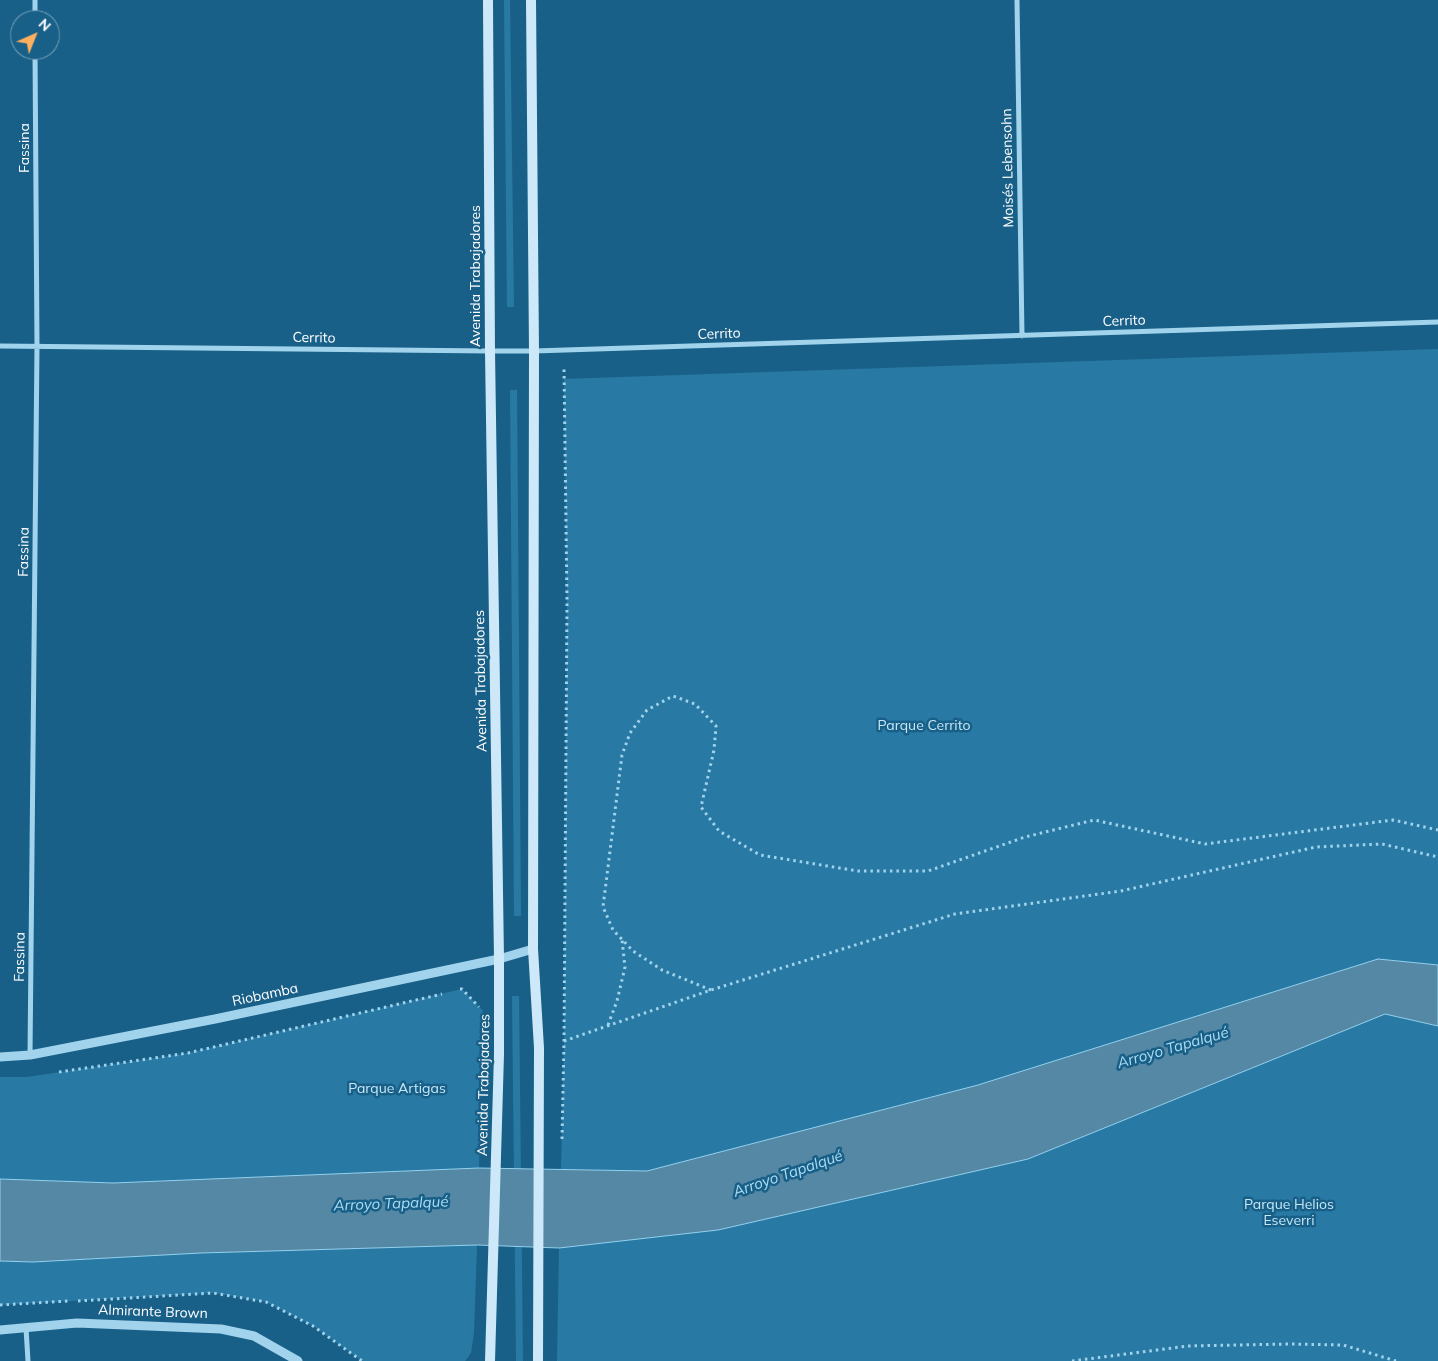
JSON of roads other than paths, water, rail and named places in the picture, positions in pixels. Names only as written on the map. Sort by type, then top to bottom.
[{"type":"main road","name":"Avenida Trabajadores","points":[[488,0],[490,351],[500,1054],[489,1359]]},
{"type":"main road","points":[[531,0],[534,351],[533,949],[539,1048],[538,1361]]},
{"type":"street","name":"Moisés Lebensohn","points":[[1017,0],[1022,336]]},
{"type":"street","name":"Fassina","points":[[30,1055],[37,346],[35,60]]},
{"type":"street","name":"Cerrito","points":[[0,346],[534,351],[1438,322]]},
{"type":"street","name":"Riobamba","points":[[0,1057],[30,1055],[216,1020],[499,959],[533,949]]},
{"type":"street","name":"Almirante Brown","points":[[0,1330],[77,1323],[221,1329],[254,1336],[298,1361]]},
{"type":"street","points":[[26,1328],[28,1361]]},
{"type":"water","name":"Arroyo Tapalqué","points":[[1378,959],[1438,965],[1438,1026],[1385,1014],[1028,1159],[718,1230],[559,1248],[477,1245],[201,1253],[33,1262],[0,1261],[0,1179],[113,1183],[479,1168],[647,1171],[978,1085]]},
{"type":"park label","name":"Parque Cerrito","points":[[924,726]]},
{"type":"park label","name":"Parque Artigas","points":[[397,1089]]},
{"type":"park label","name":"Parque Helios Eseverri","points":[[1289,1214]]}]
